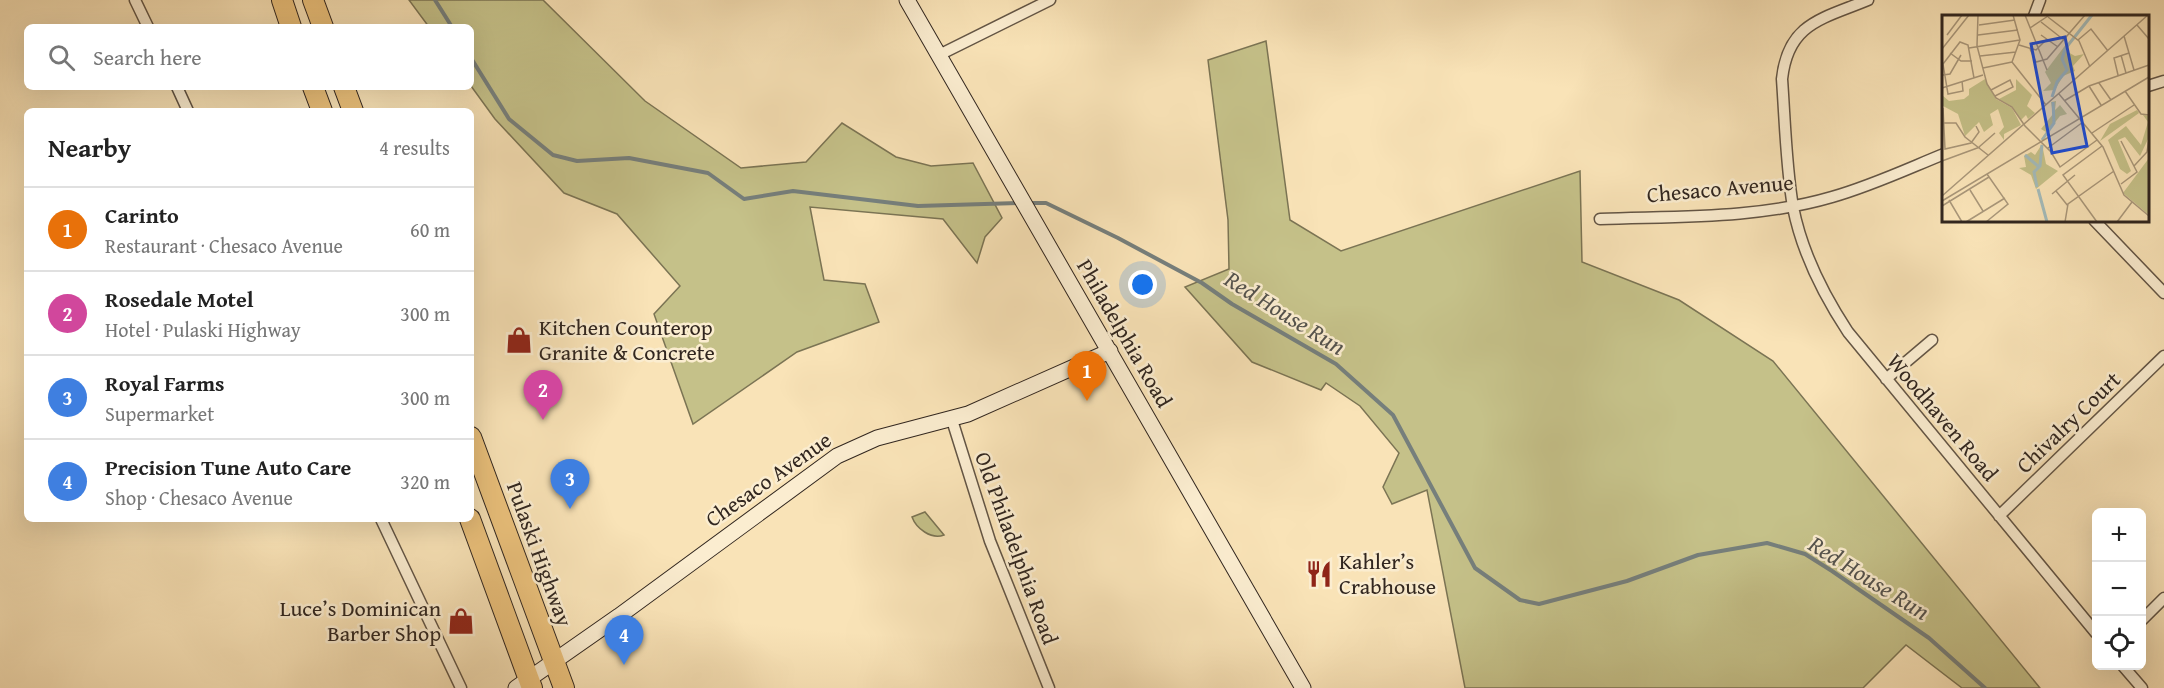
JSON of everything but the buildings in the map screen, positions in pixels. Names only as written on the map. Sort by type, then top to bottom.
[{"type":"highway","points":[[282,0],[290,24]]},
{"type":"highway","points":[[313,0],[322,24]]},
{"type":"highway","points":[[314,90],[321,108]]},
{"type":"highway","points":[[346,90],[352,108]]},
{"type":"highway","name":"Pulaski Highway","points":[[474,445],[564,688]]},
{"type":"highway","points":[[471,522],[526,685]]},
{"type":"main road","name":"Philadelphia Road","points":[[907,0],[1303,688]]},
{"type":"main road","name":"Chesaco Avenue","points":[[526,685],[555,661],[837,456],[877,438],[952,420],[1110,351]]},
{"type":"street","points":[[135,0],[147,24]]},
{"type":"street","points":[[939,55],[1050,0]]},
{"type":"street","name":"Woodhaven Road","points":[[1868,0],[1809,26],[1799,34],[1786,53],[1782,79],[1793,206],[1807,254],[1824,292],[1848,332],[2092,627]]},
{"type":"street","points":[[2034,15],[2040,0]]},
{"type":"street","points":[[2149,86],[2164,81]]},
{"type":"street","points":[[178,90],[187,108]]},
{"type":"street","name":"Chesaco Avenue","points":[[1600,219],[1735,214],[1793,206],[1858,189],[1942,155]]},
{"type":"street","points":[[2096,222],[2164,292]]},
{"type":"street","points":[[1886,379],[1932,340]]},
{"type":"street","name":"Chivalry Court","points":[[1999,516],[2164,356]]},
{"type":"street","name":"Old Philadelphia Road","points":[[952,420],[990,541],[1049,688]]},
{"type":"street","points":[[382,522],[461,688]]},
{"type":"street","points":[[2146,616],[2164,598]]},
{"type":"street","points":[[2126,670],[2142,688]]},
{"type":"shaded area","points":[[409,0],[543,0],[645,101],[741,168],[806,162],[842,123],[896,157],[931,166],[973,163],[1002,218],[985,237],[977,263],[943,219],[810,207],[824,280],[865,284],[879,322],[797,352],[693,424],[654,314],[680,286],[617,214],[564,193],[495,119],[474,90],[474,24],[427,24]]},
{"type":"shaded area","points":[[1266,41],[1290,220],[1341,251],[1580,171],[1582,262],[1679,300],[1773,361],[2040,688],[1962,688],[1906,645],[1863,688],[1465,688],[1427,490],[1392,504],[1383,487],[1399,453],[1360,406],[1326,383],[1321,390],[1252,362],[1185,287],[1229,269],[1228,220],[1208,60]]},
{"type":"shaded area","points":[[925,512],[944,535],[934,536],[917,525],[912,517]]},
{"type":"waterway","name":"Red House Run","points":[[435,0],[450,24]]},
{"type":"waterway","name":"Red House Run","points":[[474,63],[509,119],[553,155],[577,161],[629,158],[708,173],[744,199],[793,191],[918,206],[1018,203]]},
{"type":"waterway","name":"Red House Run","points":[[1029,203],[1046,203],[1118,238],[1202,283],[1232,304],[1336,364],[1393,415],[1475,568],[1520,600],[1539,604],[1627,581],[1698,555],[1767,543],[1805,554],[1832,571],[1929,638],[1985,688]]},
{"type":"place","name":"Kitchen Counterop Granite & Concrete","points":[[519,340]]},
{"type":"place","name":"Carinto","points":[[1087,401]]},
{"type":"place","name":"Rosedale Motel","points":[[543,420]]},
{"type":"place","name":"Royal Farms","points":[[570,509]]},
{"type":"place","name":"Kahler’s Crabhouse","points":[[1319,574]]},
{"type":"place","name":"Luce’s Dominican Barber Shop","points":[[461,621]]},
{"type":"place","name":"Precision Tune Auto Care","points":[[624,665]]}]
